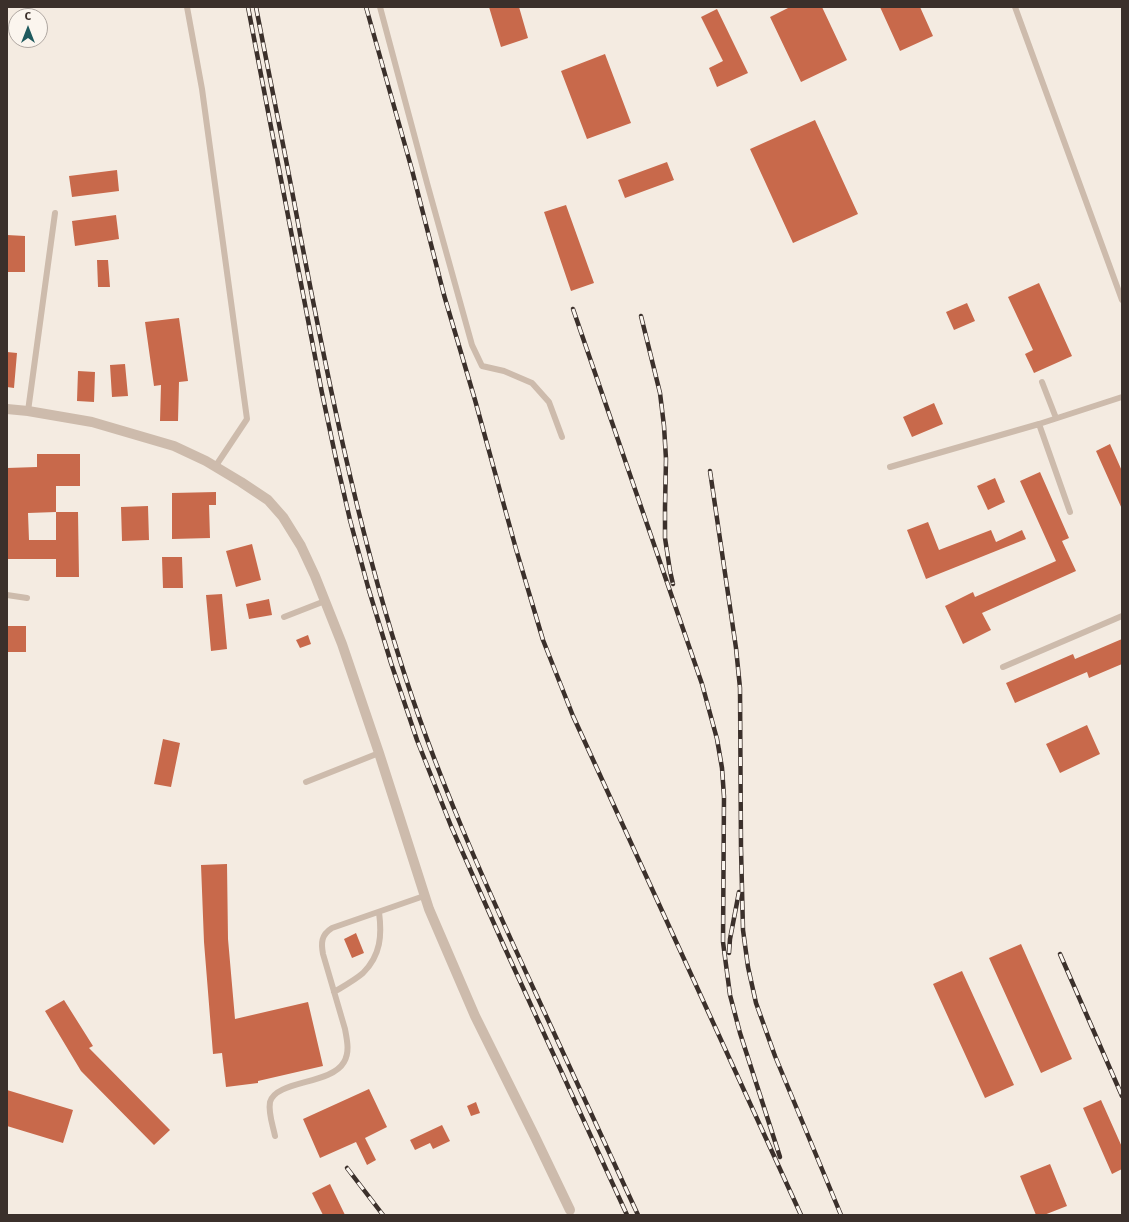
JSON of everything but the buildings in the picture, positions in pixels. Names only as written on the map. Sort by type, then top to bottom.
[{"type":"street","points":[[7,409],[92,422],[174,446],[241,482],[268,500],[283,517],[301,546],[342,644],[379,753],[428,908],[475,1016],[570,1210]]},
{"type":"lane","points":[[187,7],[202,89],[247,419],[215,467]]},
{"type":"lane","points":[[380,7],[472,346],[482,366],[504,371],[532,382],[549,402],[562,437]]},
{"type":"lane","points":[[1015,7],[1122,300]]},
{"type":"lane","points":[[28,411],[55,213]]},
{"type":"lane","points":[[1042,382],[1056,418]]},
{"type":"lane","points":[[890,467],[1039,424],[1122,397]]},
{"type":"lane","points":[[1039,424],[1070,512]]},
{"type":"lane","points":[[7,595],[27,598]]},
{"type":"lane","points":[[284,617],[325,601]]},
{"type":"lane","points":[[1003,667],[1122,616]]},
{"type":"lane","points":[[306,782],[379,753]]},
{"type":"lane","points":[[275,1136],[269,1107],[274,1095],[281,1090],[319,1079],[335,1071],[344,1063],[347,1053],[347,1041],[323,954],[322,939],[332,928],[424,896]]},
{"type":"lane","points":[[334,992],[362,973],[372,962],[378,950],[380,939],[381,928],[379,912]]},
{"type":"railway","points":[[248,7],[336,459],[350,520],[368,587],[391,663],[417,740],[451,826],[503,944],[627,1215]]},
{"type":"railway","points":[[256,7],[344,450],[369,554],[399,657],[428,743],[462,828],[517,953],[638,1215]]},
{"type":"railway","points":[[366,7],[412,170],[444,295],[543,640],[573,716],[801,1215]]},
{"type":"railway","points":[[573,309],[702,684],[717,739],[722,768],[724,797],[723,942],[730,995],[740,1033],[780,1157]]},
{"type":"railway","points":[[641,316],[660,393],[664,426],[666,459],[665,538],[673,584]]},
{"type":"railway","points":[[710,471],[736,648],[740,688],[743,930],[748,967],[756,1003],[775,1056],[841,1215]]},
{"type":"railway","points":[[729,953],[730,939],[739,892]]},
{"type":"railway","points":[[1060,954],[1122,1096]]},
{"type":"railway","points":[[347,1168],[383,1215]]}]
